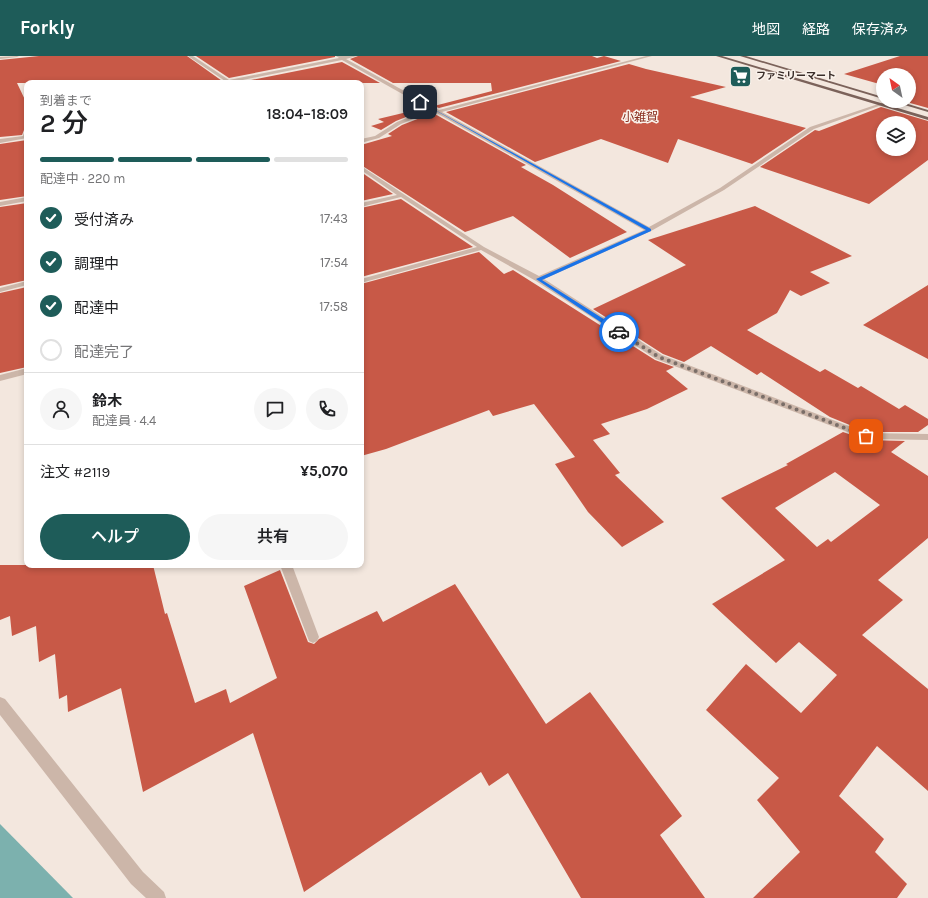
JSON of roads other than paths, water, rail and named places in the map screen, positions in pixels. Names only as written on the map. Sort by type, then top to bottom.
[{"type":"main road","points":[[718,56],[876,104]]},
{"type":"main road","points":[[742,56],[876,96]]},
{"type":"main road","points":[[890,108],[928,119]]},
{"type":"main road","points":[[916,108],[928,111]]},
{"type":"street","points":[[0,58],[17,56]]},
{"type":"street","points":[[190,56],[227,80]]},
{"type":"street","points":[[338,56],[649,230]]},
{"type":"street","points":[[240,80],[355,56]]},
{"type":"street","points":[[364,140],[377,137],[399,122],[435,110],[650,56]]},
{"type":"street","points":[[539,279],[649,230],[722,189],[812,128],[876,106]]},
{"type":"street","points":[[0,141],[24,137]]},
{"type":"street","points":[[364,170],[482,248],[539,279],[659,357],[866,436],[928,437]]},
{"type":"street","points":[[364,204],[403,195]]},
{"type":"street","points":[[0,204],[24,200]]},
{"type":"street","points":[[364,279],[482,248]]},
{"type":"street","points":[[0,290],[24,284]]},
{"type":"street","points":[[0,378],[24,372]]},
{"type":"street","points":[[287,568],[313,637]]},
{"type":"street","points":[[0,704],[137,878],[158,898]]},
{"type":"water","points":[[0,824],[73,898],[0,898]]},
{"type":"place","name":"ファミリーマート","points":[[741,76]]},
{"type":"district","name":"小雑賀","points":[[640,117]]}]
